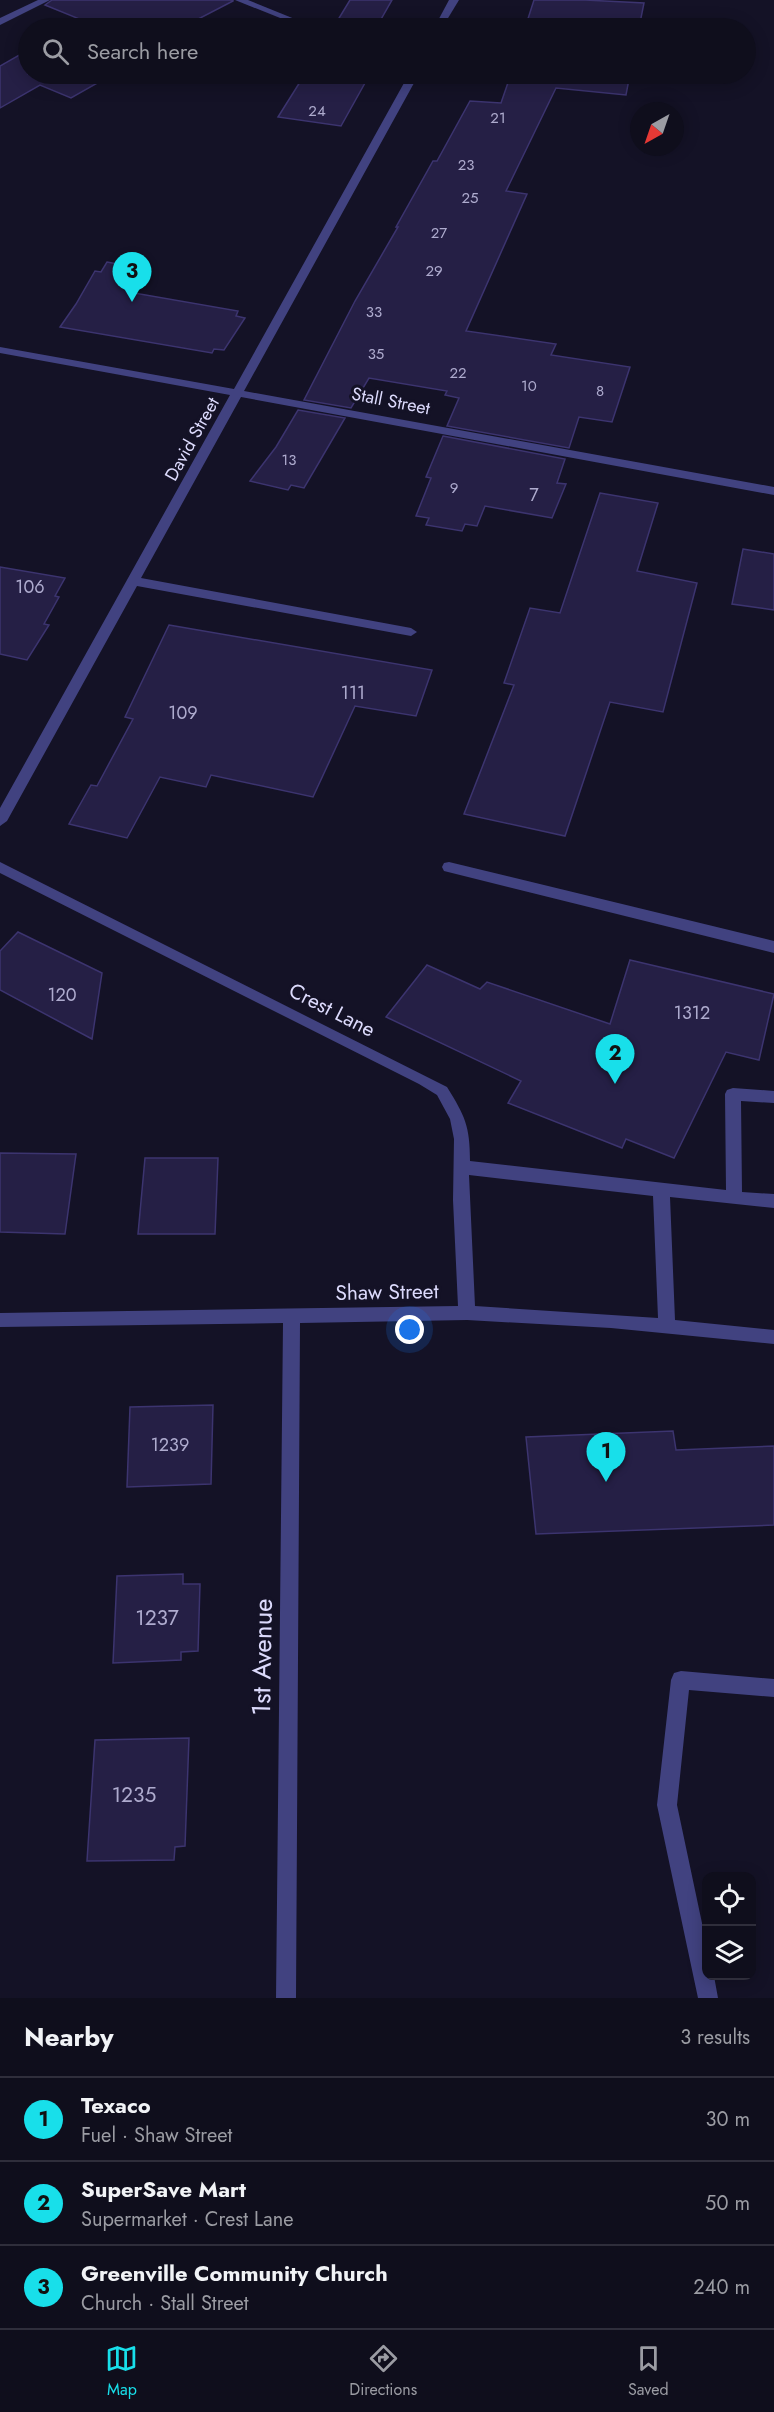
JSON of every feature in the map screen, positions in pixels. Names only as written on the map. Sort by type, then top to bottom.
[{"type":"street","points":[[0,22],[45,0]]},
{"type":"street","points":[[240,0],[286,18]]},
{"type":"street","points":[[444,18],[454,0]]},
{"type":"street","name":"David Street","points":[[0,820],[408,84]]},
{"type":"street","name":"Stall Street","points":[[0,350],[774,491]]},
{"type":"street","points":[[134,581],[411,632]]},
{"type":"street","points":[[449,867],[774,947]]},
{"type":"street","name":"Crest Lane","points":[[3,874],[413,1074],[442,1091],[458,1118],[462,1139],[461,1200],[467,1313]]},
{"type":"street","points":[[734,1198],[734,1094],[774,1097]]},
{"type":"street","points":[[462,1167],[774,1201]]},
{"type":"street","points":[[661,1190],[666,1260],[667,1327]]},
{"type":"street","name":"Shaw Street","points":[[0,1320],[467,1313],[611,1321],[774,1336]]},
{"type":"street","name":"1st Avenue","points":[[286,1998],[292,1316]]},
{"type":"street","points":[[708,1998],[666,1805],[681,1680],[774,1688]]},
{"type":"building","points":[[52,0],[233,0],[200,18],[77,18],[45,5]]},
{"type":"building","points":[[350,0],[392,0],[382,18],[339,18]]},
{"type":"building","points":[[534,0],[644,3],[641,18],[528,18]]},
{"type":"building","points":[[18,56],[18,84],[96,84],[71,98],[40,85],[0,108],[0,66]]},
{"type":"building","points":[[299,84],[364,84],[341,126],[278,117]]},
{"type":"building","points":[[508,84],[628,84],[626,95],[556,88],[506,191],[527,194],[466,331],[556,344],[551,355],[630,367],[612,422],[579,417],[569,448],[447,426],[459,398],[445,395],[447,391],[369,378],[351,408],[304,400],[355,301],[398,227],[396,227],[433,161],[437,161],[470,101],[501,103]]},
{"type":"building","points":[[107,262],[149,270],[134,293],[238,311],[236,316],[245,318],[224,350],[214,349],[212,353],[60,327],[95,271],[101,272]]},
{"type":"building","points":[[298,410],[345,418],[304,488],[291,485],[288,490],[250,481],[276,447]]},
{"type":"building","points":[[443,436],[565,459],[557,483],[566,484],[552,518],[485,506],[477,526],[465,524],[462,531],[426,525],[429,518],[416,516],[431,478],[426,477]]},
{"type":"building","points":[[600,493],[658,503],[637,571],[697,583],[663,712],[610,702],[565,836],[464,814],[514,685],[504,683],[530,608],[560,613]]},
{"type":"building","points":[[743,549],[774,554],[774,610],[732,604]]},
{"type":"building","points":[[0,567],[65,578],[55,596],[59,597],[44,624],[49,625],[27,660],[0,654]]},
{"type":"building","points":[[169,625],[432,670],[416,716],[355,706],[313,797],[211,775],[206,787],[160,777],[127,838],[69,824],[91,785],[97,786],[133,719],[125,717]]},
{"type":"building","points":[[18,932],[102,973],[92,1039],[0,990],[0,951]]},
{"type":"building","points":[[630,960],[774,994],[759,1060],[726,1052],[674,1158],[626,1139],[622,1148],[508,1103],[521,1081],[386,1017],[427,965],[480,989],[487,982],[610,1024]]},
{"type":"building","points":[[0,1153],[76,1154],[65,1234],[0,1232]]},
{"type":"building","points":[[145,1158],[218,1158],[215,1234],[138,1234]]},
{"type":"building","points":[[213,1405],[211,1484],[127,1487],[130,1407]]},
{"type":"building","points":[[673,1431],[676,1450],[774,1446],[774,1525],[536,1534],[526,1437]]},
{"type":"building","points":[[183,1574],[183,1584],[200,1584],[198,1651],[181,1652],[181,1660],[113,1663],[117,1576]]},
{"type":"building","points":[[189,1738],[185,1846],[175,1847],[174,1860],[87,1861],[95,1740]]},
{"type":"place","name":"Greenville Community Church","points":[[132,302]]},
{"type":"place","name":"SuperSave Mart","points":[[615,1084]]},
{"type":"place","name":"Texaco","points":[[606,1482]]}]
